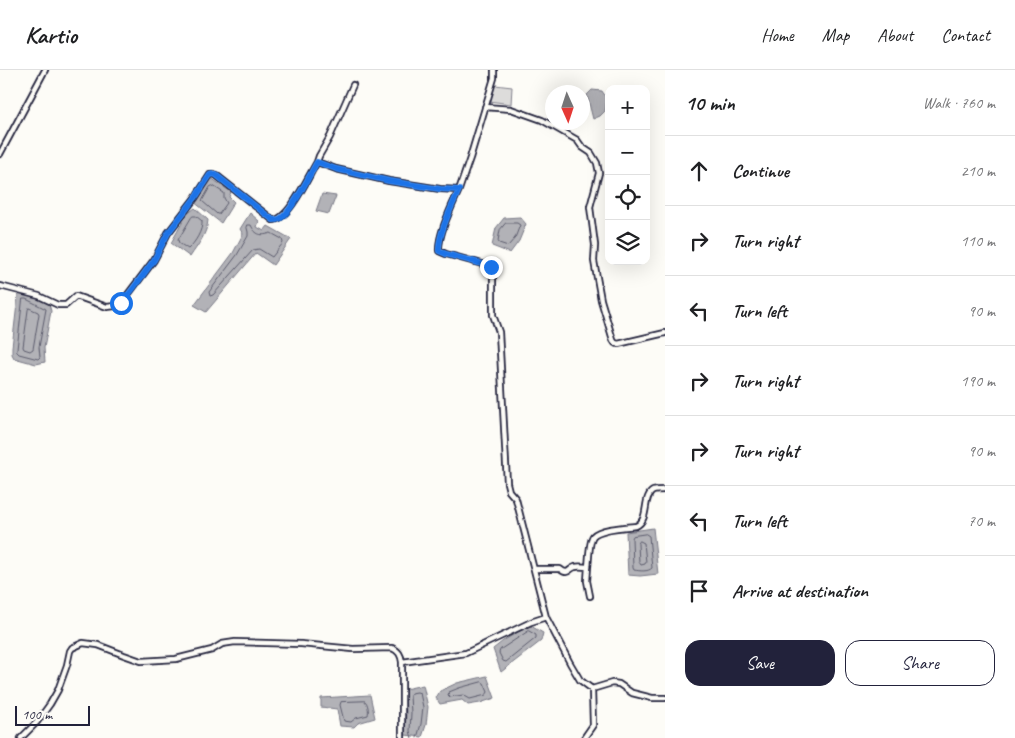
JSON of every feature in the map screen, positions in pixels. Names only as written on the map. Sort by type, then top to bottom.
[{"type":"street","points":[[0,154],[45,70]]},
{"type":"street","points":[[494,70],[494,78],[470,158],[449,214],[439,245],[439,251],[486,265],[491,267],[493,271],[493,315],[499,332],[507,483],[509,491],[516,499],[546,617],[580,680],[592,689]]},
{"type":"street","points":[[0,286],[39,296],[58,304],[66,305],[76,296],[106,307],[115,306],[126,298],[154,260],[168,233],[210,175],[214,174],[273,220],[278,220],[300,193],[330,137],[353,85]]},
{"type":"street","points":[[484,107],[511,109],[542,120],[577,140],[582,147],[591,153],[597,163],[599,173],[590,207],[595,245],[594,261],[601,300],[613,340],[618,344],[665,333]]},
{"type":"street","points":[[317,162],[336,169],[389,181],[459,190]]},
{"type":"street","points":[[590,596],[587,582],[593,536],[601,532],[641,524],[650,492],[665,490]]},
{"type":"street","points":[[534,569],[560,569],[567,572],[575,567],[588,568]]},
{"type":"street","points":[[402,662],[466,653],[524,625],[546,617]]},
{"type":"street","points":[[21,738],[37,722],[58,690],[70,651],[72,648],[83,643],[98,645],[141,661],[176,659],[212,650],[222,644],[235,642],[301,644],[353,649],[392,648],[396,650],[401,656],[402,662],[401,737]]},
{"type":"street","points":[[592,689],[618,684],[632,693],[652,698],[665,698]]},
{"type":"street","points":[[584,738],[593,725],[592,689]]},
{"type":"shaded area","points":[[495,85],[512,87],[511,104],[489,101]]},
{"type":"water","points":[[592,90],[602,91],[605,96],[605,111],[593,119],[590,107],[590,92]]},
{"type":"water","points":[[211,178],[231,192],[229,197],[234,202],[221,223],[194,202]]},
{"type":"water","points":[[322,194],[336,196],[329,214],[316,211]]},
{"type":"water","points":[[195,208],[208,220],[204,235],[190,257],[171,243],[187,214]]},
{"type":"water","points":[[250,213],[259,221],[257,227],[264,231],[268,226],[291,239],[273,265],[256,253],[206,312],[194,305],[233,253],[243,234],[240,229]]},
{"type":"water","points":[[520,217],[526,224],[519,241],[510,253],[492,246],[496,228],[504,218]]},
{"type":"water","points":[[25,293],[49,304],[51,311],[44,348],[45,362],[36,364],[14,358],[12,354],[18,295]]},
{"type":"water","points":[[653,528],[658,574],[628,575],[626,532]]},
{"type":"water","points":[[529,625],[543,633],[541,641],[501,672],[493,649]]},
{"type":"water","points":[[487,676],[495,698],[468,705],[462,700],[440,704],[436,698],[440,691],[457,683]]},
{"type":"water","points":[[423,685],[428,707],[426,725],[422,737],[405,735],[405,689]]},
{"type":"water","points":[[370,695],[375,718],[358,723],[354,727],[340,726],[337,709],[321,707],[321,698]]},
{"type":"route","points":[[121,303],[154,260],[162,242],[210,175],[216,175],[273,220],[278,220],[300,193],[317,162],[336,169],[389,181],[459,190],[449,214],[439,245],[439,251],[491,267]]}]
